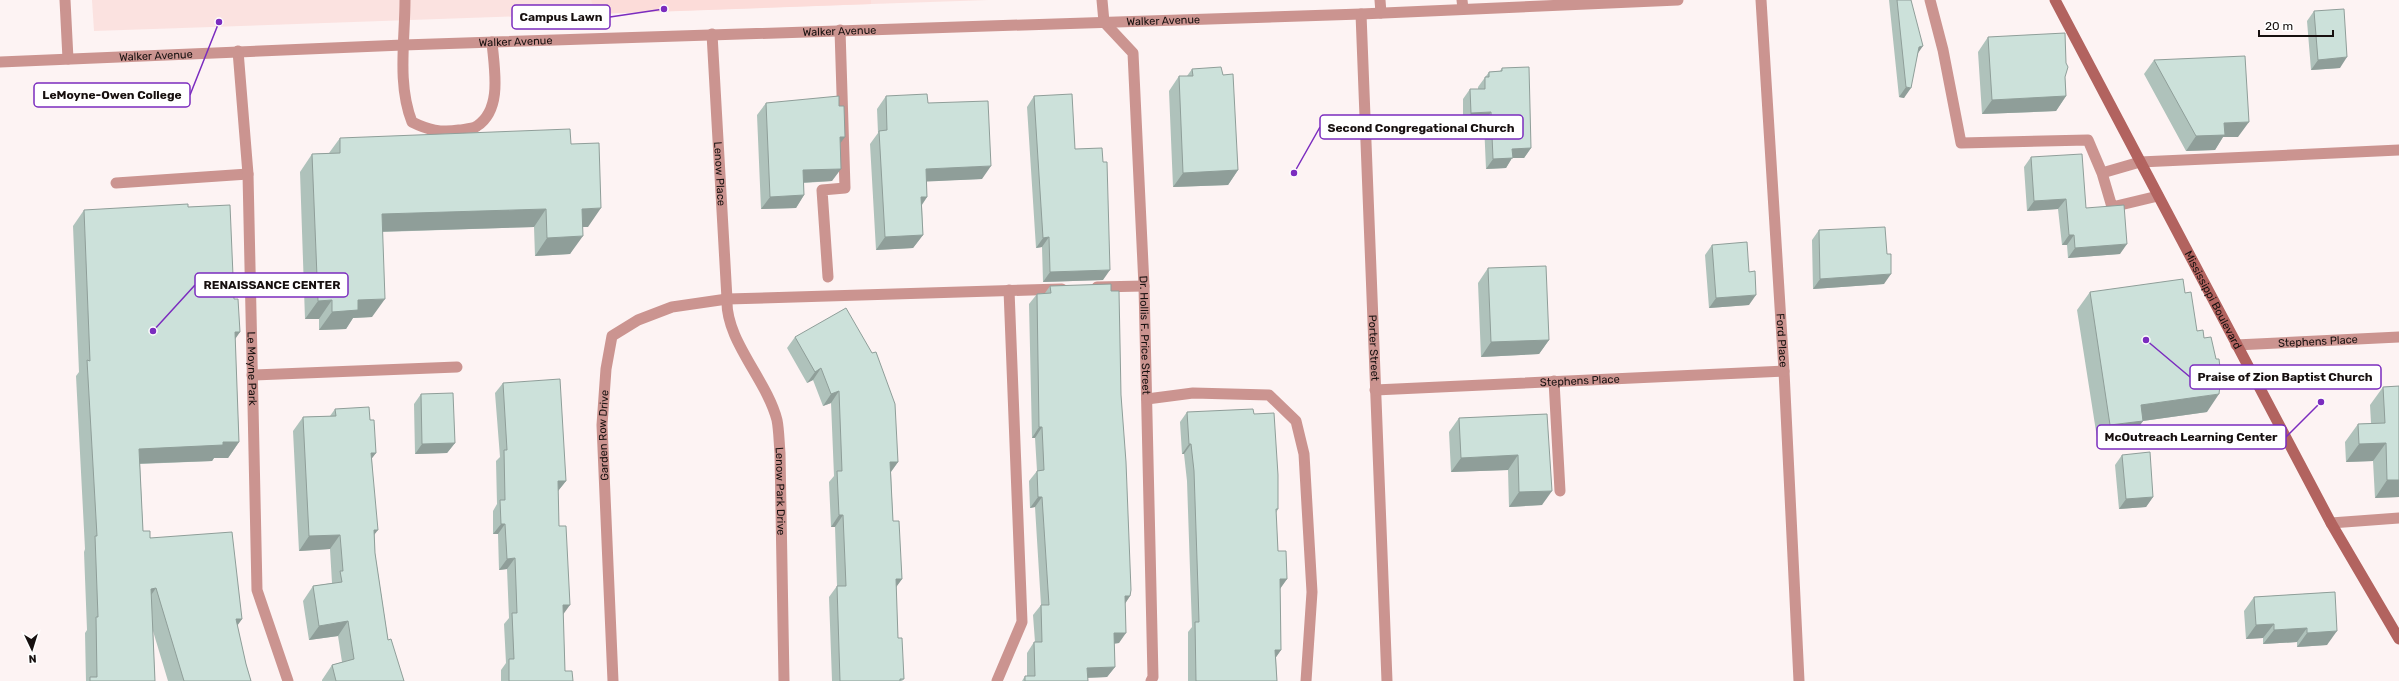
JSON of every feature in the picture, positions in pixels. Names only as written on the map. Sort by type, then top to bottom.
[{"type":"main road","name":"Mississippi Boulevard","points":[[2055,0],[2331,523],[2399,639]]},
{"type":"street","points":[[65,0],[68,59]]},
{"type":"street","points":[[405,0],[403,45],[406,102],[412,122],[425,129],[446,132],[476,127],[488,116],[494,100],[492,42]]},
{"type":"street","points":[[1102,0],[1104,22]]},
{"type":"street","points":[[1380,0],[1381,13]]},
{"type":"street","name":"Walker Avenue","points":[[0,62],[238,51],[712,34],[1361,14],[1463,4],[1678,0]]},
{"type":"street","name":"Ford Place","points":[[1761,0],[1784,370],[1799,681]]},
{"type":"street","points":[[1930,0],[1943,50],[1961,143],[2088,140],[2102,173],[2112,207],[2158,196]]},
{"type":"street","name":"Porter Street","points":[[1361,14],[1387,681]]},
{"type":"street","name":"Dr. Hollis F. Price Street","points":[[1104,22],[1133,53],[1144,286],[1153,677],[1151,681]]},
{"type":"street","points":[[828,277],[822,190],[845,188],[840,30]]},
{"type":"street","name":"Lenow Place","points":[[712,34],[727,300],[726,314]]},
{"type":"street","name":"Le Moyne Park","points":[[238,51],[248,174],[257,590],[288,681]]},
{"type":"street","points":[[2102,173],[2140,162],[2399,150]]},
{"type":"street","points":[[116,183],[248,174]]},
{"type":"street","points":[[1088,288],[1144,286]]},
{"type":"street","points":[[727,300],[1072,288]]},
{"type":"street","points":[[998,681],[1022,622],[1009,290]]},
{"type":"street","name":"Garden Row Drive","points":[[613,681],[602,424],[606,369],[612,336],[638,320],[672,307],[727,300]]},
{"type":"street","name":"Lenow Park Drive","points":[[726,314],[762,385],[777,420],[780,453],[784,681]]},
{"type":"street","name":"Stephens Place","points":[[2236,345],[2399,337]]},
{"type":"street","points":[[252,375],[457,367]]},
{"type":"street","name":"Stephens Place","points":[[1376,390],[1784,370]]},
{"type":"street","points":[[1554,381],[1560,491]]},
{"type":"street","points":[[1147,399],[1193,393],[1269,395],[1296,421],[1304,454],[1312,592],[1306,681]]},
{"type":"street","points":[[2331,523],[2399,518]]},
{"type":"shaded area","points":[[92,0],[989,0],[94,31]]},
{"type":"shaded area","points":[[591,0],[871,0],[871,4],[596,14]]},
{"type":"building","points":[[1897,0],[1911,0],[1923,46],[1919,47],[1911,88],[1906,87]]},
{"type":"building","points":[[2344,9],[2347,57],[2318,60],[2314,11]]},
{"type":"building","points":[[2065,33],[2066,63],[2068,67],[2065,77],[2066,96],[1992,100],[1988,37]]},
{"type":"building","points":[[2245,56],[2249,122],[2224,123],[2225,135],[2196,136],[2154,60]]},
{"type":"building","points":[[1221,67],[1223,75],[1233,74],[1238,170],[1183,173],[1179,76],[1193,76],[1192,69]]},
{"type":"building","points":[[1529,67],[1531,148],[1512,149],[1513,158],[1493,159],[1491,112],[1471,113],[1470,89],[1485,89],[1485,77],[1489,77],[1489,72],[1502,71],[1502,68]]},
{"type":"building","points":[[927,94],[928,103],[988,101],[991,166],[926,169],[927,197],[921,197],[923,235],[885,237],[879,131],[887,130],[886,96]]},
{"type":"building","points":[[1072,94],[1075,149],[1102,148],[1103,162],[1107,162],[1110,270],[1050,272],[1049,237],[1043,238],[1034,96]]},
{"type":"building","points":[[839,96],[839,106],[844,106],[845,137],[840,137],[841,169],[803,170],[804,195],[770,197],[766,103]]},
{"type":"building","points":[[570,129],[571,144],[599,143],[601,208],[582,209],[583,236],[547,238],[546,209],[382,214],[385,299],[358,300],[358,310],[332,312],[332,300],[318,301],[312,154],[340,153],[340,138]]},
{"type":"building","points":[[2082,154],[2086,208],[2124,205],[2127,244],[2075,248],[2074,235],[2069,235],[2066,199],[2034,201],[2031,157]]},
{"type":"building","points":[[188,204],[188,207],[230,205],[234,299],[238,299],[240,332],[235,332],[239,442],[223,442],[223,445],[139,449],[143,531],[150,531],[150,538],[232,532],[242,619],[236,619],[251,681],[184,681],[156,588],[151,589],[155,681],[90,681],[90,677],[97,677],[96,617],[98,617],[95,536],[97,536],[87,360],[90,361],[84,210]]},
{"type":"building","points":[[1885,227],[1887,254],[1891,254],[1891,274],[1820,279],[1819,230]]},
{"type":"building","points":[[1747,242],[1749,272],[1755,271],[1756,295],[1716,298],[1712,245]]},
{"type":"building","points":[[1546,266],[1549,340],[1491,342],[1488,268]]},
{"type":"building","points":[[2183,279],[2185,293],[2191,292],[2197,331],[2203,330],[2204,338],[2211,337],[2216,359],[2219,359],[2221,376],[2219,394],[2141,405],[2143,421],[2110,425],[2090,292]]},
{"type":"building","points":[[1111,284],[1111,291],[1119,291],[1121,395],[1126,462],[1131,590],[1130,596],[1125,596],[1126,633],[1114,633],[1115,667],[1087,668],[1088,681],[1025,681],[1025,676],[1035,676],[1034,642],[1042,642],[1041,605],[1049,605],[1042,497],[1038,497],[1037,471],[1044,470],[1042,427],[1039,427],[1037,294],[1051,293],[1050,286]]},
{"type":"building","points":[[846,308],[872,353],[876,352],[895,404],[898,462],[890,462],[893,521],[899,521],[902,579],[896,579],[898,638],[902,638],[904,679],[900,679],[900,681],[840,681],[837,586],[846,586],[843,515],[839,515],[837,471],[842,471],[839,391],[831,394],[821,368],[815,372],[795,337]]},
{"type":"building","points":[[560,379],[566,481],[558,481],[559,526],[566,526],[570,605],[563,605],[565,671],[572,671],[573,681],[509,681],[509,659],[514,659],[512,613],[517,613],[515,558],[507,559],[505,524],[501,524],[500,500],[505,500],[504,450],[507,450],[503,383]]},
{"type":"building","points":[[2399,386],[2399,480],[2387,480],[2386,443],[2359,444],[2358,424],[2385,423],[2383,387]]},
{"type":"building","points":[[453,393],[455,443],[422,444],[421,394]]},
{"type":"building","points":[[369,407],[370,420],[374,420],[376,453],[371,453],[378,530],[374,530],[375,553],[388,640],[391,639],[404,681],[336,681],[332,665],[354,659],[348,621],[319,626],[313,586],[342,582],[340,571],[343,571],[340,535],[309,536],[303,417],[336,416],[335,409]]},
{"type":"building","points":[[1253,409],[1254,414],[1274,413],[1278,475],[1278,509],[1276,509],[1278,551],[1286,551],[1287,579],[1280,579],[1281,650],[1275,650],[1277,681],[1196,681],[1195,622],[1199,622],[1198,589],[1194,471],[1191,444],[1189,444],[1187,412]]},
{"type":"building","points":[[1547,414],[1552,491],[1519,492],[1518,455],[1461,458],[1459,418]]},
{"type":"building","points":[[2150,452],[2153,497],[2126,499],[2122,455]]},
{"type":"building","points":[[2335,592],[2337,631],[2307,633],[2307,628],[2274,630],[2274,624],[2256,625],[2254,597]]},
{"type":"place","name":"Campus Lawn","points":[[664,9]]},
{"type":"place","name":"LeMoyne-Owen College","points":[[219,22]]},
{"type":"place","name":"Second Congregational Church","points":[[1294,173]]},
{"type":"place","name":"RENAISSANCE CENTER","points":[[153,331]]},
{"type":"place","name":"Praise of Zion Baptist Church","points":[[2146,340]]},
{"type":"place","name":"McOutreach Learning Center","points":[[2321,402]]}]
